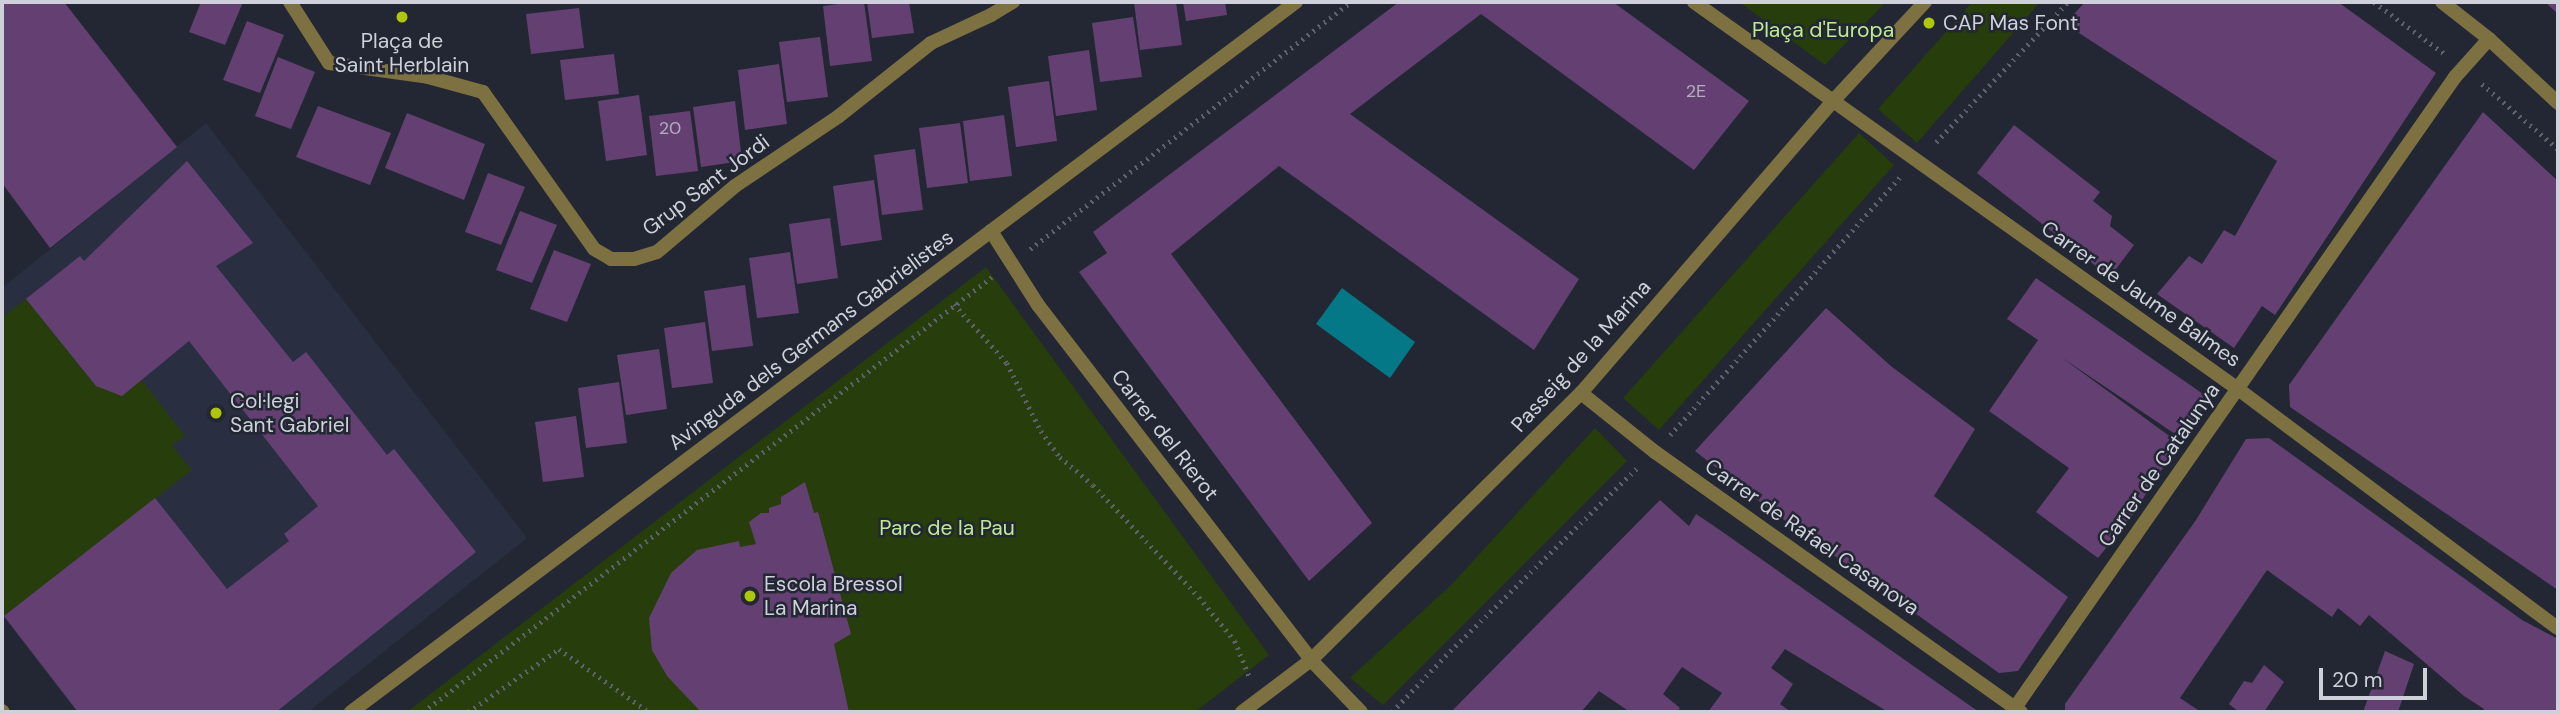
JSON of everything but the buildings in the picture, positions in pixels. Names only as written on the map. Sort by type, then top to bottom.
[{"type":"street","name":"Grup Sant Jordi","points":[[290,2],[328,63],[418,75],[483,92],[594,249],[611,259],[634,259],[657,252],[735,186],[839,116],[931,43],[1013,2]]},
{"type":"street","name":"Avinguda dels Germans Gabrielistes","points":[[351,712],[991,231],[1280,7],[1296,2]]},
{"type":"street","name":"Carrer de Jaume Balmes","points":[[1694,2],[2238,389],[2558,628]]},
{"type":"street","name":"Passeig de la Marina","points":[[1242,712],[1311,660],[1581,393],[1833,101],[1925,2]]},
{"type":"street","points":[[2442,2],[2489,39],[2558,103]]},
{"type":"street","name":"Carrer de Catalunya","points":[[2016,711],[2455,77],[2489,39]]},
{"type":"street","name":"Carrer del Rierot","points":[[991,231],[1038,305],[1311,660],[1361,712]]},
{"type":"street","name":"Carrer de Rafael Casanova","points":[[1581,393],[1655,452],[2016,711]]},
{"type":"path","points":[[423,712],[1351,2]]},
{"type":"path","points":[[1392,712],[1608,493],[1655,452],[1917,160],[1953,128],[2068,2]]},
{"type":"path","points":[[954,304],[1007,363],[1041,431],[1060,457],[1093,485],[1199,597],[1234,641],[1258,700]]},
{"type":"path","points":[[468,712],[559,649],[649,712]]},
{"type":"shaded area","name":"Col·legi Sant Gabriel","points":[[206,123],[527,538],[308,712],[77,712],[2,615],[2,288]]},
{"type":"green space","name":"Plaça d'Europa","points":[[1739,2],[1886,2],[1825,65]]},
{"type":"green space","points":[[1972,2],[2040,2],[1917,143],[1878,109]]},
{"type":"green space","points":[[1859,133],[1894,165],[1659,430],[1623,398]]},
{"type":"green space","name":"Parc de la Pau","points":[[986,267],[1269,655],[1195,712],[407,712]]},
{"type":"green space","points":[[26,299],[96,386],[141,379],[185,436],[172,446],[192,470],[4,616],[2,317]]},
{"type":"green space","points":[[1595,428],[1627,461],[1383,705],[1350,678],[1452,584]]},
{"type":"water","points":[[1342,288],[1415,342],[1390,378],[1316,324]]},
{"type":"place","name":"Plaça de Saint Herblain","points":[[402,17]]},
{"type":"place","name":"CAP Mas Font","points":[[1929,23]]},
{"type":"place","name":"Col·legi Sant Gabriel","points":[[216,413]]},
{"type":"place","name":"Escola Bressol La Marina","points":[[750,596]]}]
